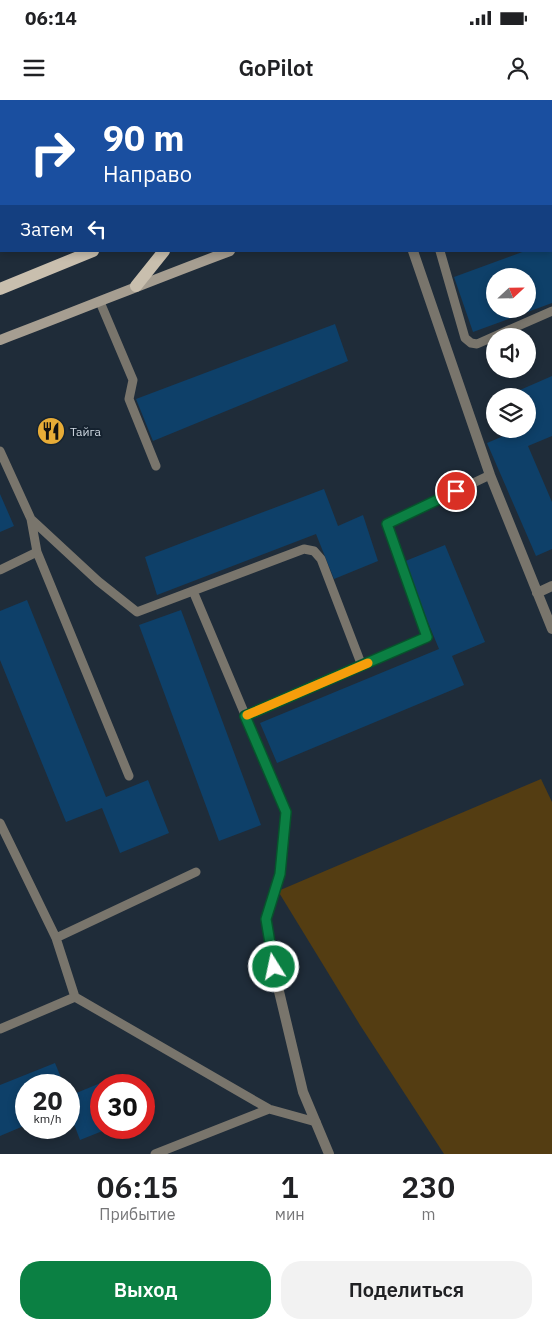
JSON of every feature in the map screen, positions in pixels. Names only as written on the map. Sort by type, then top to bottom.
[{"type":"main road","points":[[57,266],[60,252]]},
{"type":"main road","points":[[0,289],[91,252]]},
{"type":"main road","points":[[136,286],[163,252]]},
{"type":"street","points":[[0,340],[227,252]]},
{"type":"street","points":[[413,252],[490,475],[552,629]]},
{"type":"street","points":[[536,593],[552,586]]},
{"type":"street","points":[[286,812],[280,874],[266,919],[278,983],[303,1092],[329,1154]]},
{"type":"lane","points":[[440,252],[465,338],[472,343],[477,344],[552,311]]},
{"type":"lane","points":[[100,302],[133,380],[129,399],[156,466]]},
{"type":"lane","points":[[0,451],[31,519],[37,552],[129,776]]},
{"type":"lane","points":[[245,716],[427,637],[387,524],[490,475]]},
{"type":"lane","points":[[31,519],[98,581],[137,612],[304,549],[314,551],[321,559],[362,666]]},
{"type":"lane","points":[[0,570],[37,552]]},
{"type":"lane","points":[[193,591],[286,812]]},
{"type":"lane","points":[[0,823],[56,938],[75,997],[269,1109],[316,1122]]},
{"type":"lane","points":[[56,938],[196,872]]},
{"type":"lane","points":[[0,1029],[75,997]]},
{"type":"lane","points":[[154,1154],[269,1109]]},
{"type":"shaded area","points":[[541,779],[552,802],[552,1154],[444,1154],[360,1025],[278,891]]},
{"type":"building","points":[[522,252],[552,252],[552,303],[536,309],[536,268],[486,268],[486,318],[511,318],[473,332],[454,277]]},
{"type":"building","points":[[335,324],[348,361],[153,441],[136,399]]},
{"type":"building","points":[[552,376],[552,436],[528,446],[552,502],[552,549],[536,556],[487,443],[499,438],[536,438],[536,388],[524,388]]},
{"type":"building","points":[[324,489],[338,526],[363,515],[378,561],[334,579],[316,534],[157,595],[145,557]]},
{"type":"building","points":[[0,494],[14,526],[0,532]]},
{"type":"building","points":[[445,545],[485,642],[452,656],[464,685],[277,763],[260,723],[439,649],[403,562]]},
{"type":"building","points":[[27,600],[106,797],[148,780],[169,833],[120,853],[102,808],[66,822],[0,660],[0,611]]},
{"type":"building","points":[[181,610],[261,825],[219,841],[139,625]]},
{"type":"building","points":[[55,1063],[60,1074],[28,1074]]},
{"type":"building","points":[[15,1079],[15,1130],[0,1136],[0,1085]]},
{"type":"building","points":[[90,1087],[90,1136],[80,1140],[80,1139],[80,1091]]},
{"type":"slow traffic","points":[[247,715],[368,663]]},
{"type":"place","name":"Тайга","points":[[51,431]]},
{"type":"route","points":[[274,967],[266,919],[280,874],[286,812],[245,716],[427,637],[387,524],[456,491]]}]
